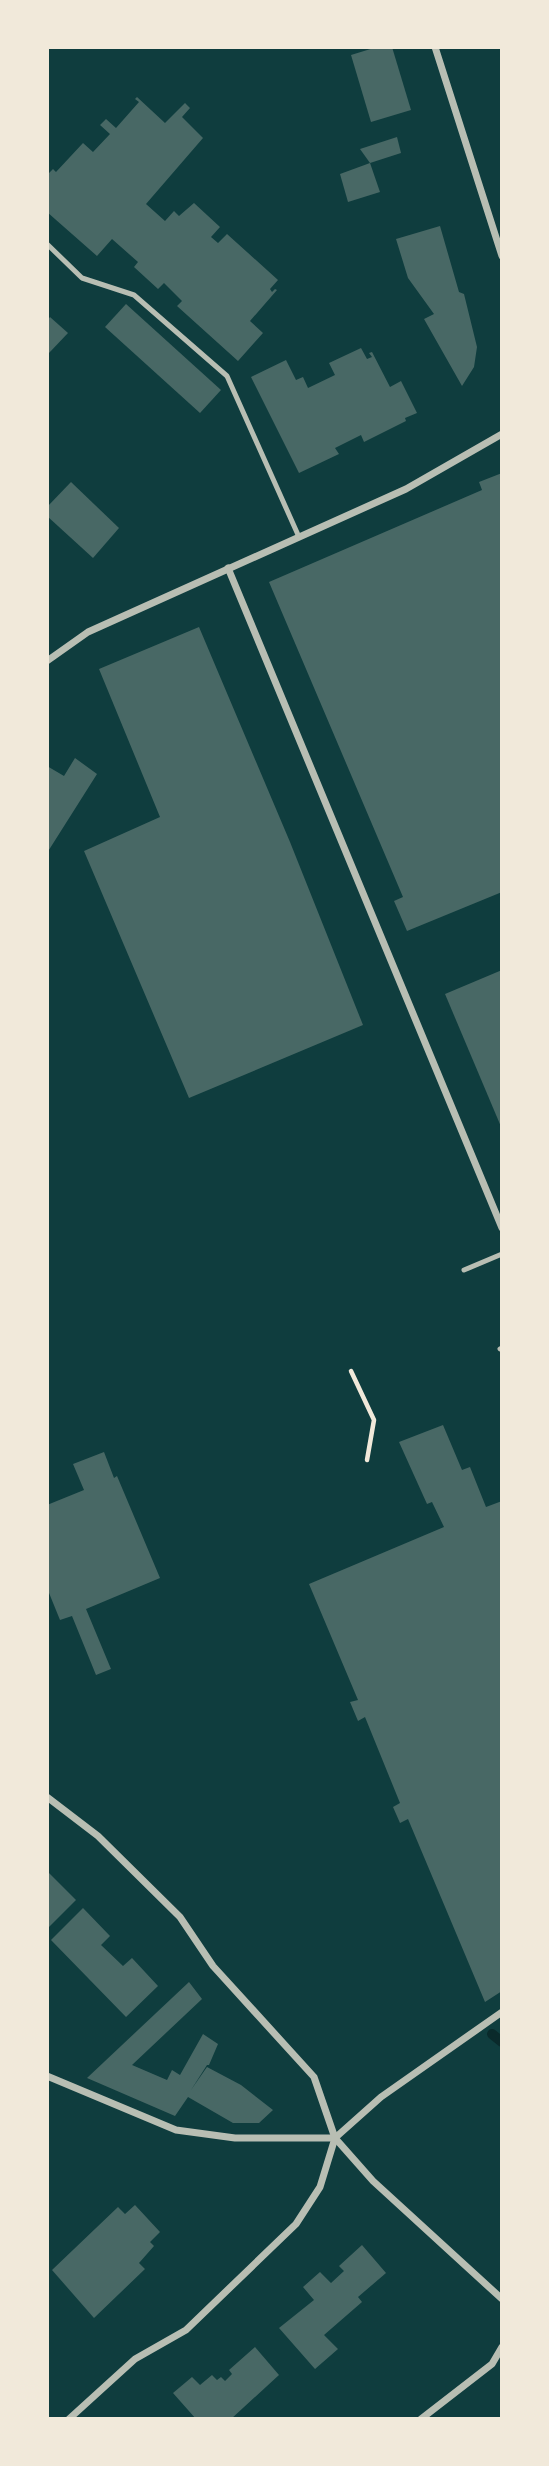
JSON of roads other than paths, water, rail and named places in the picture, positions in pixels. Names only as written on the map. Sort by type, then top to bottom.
[{"type":"street","points":[[435,47],[502,256]]},
{"type":"street","points":[[47,661],[88,632],[405,489],[502,434]]},
{"type":"street","points":[[228,568],[502,1227]]},
{"type":"street","points":[[47,1797],[98,1836],[180,1917],[213,1966],[314,2077],[335,2138],[373,2181],[502,2299]]},
{"type":"street","points":[[69,2419],[135,2359],[186,2330],[296,2224],[320,2187],[335,2138],[381,2097],[502,2012]]},
{"type":"street","points":[[47,2076],[176,2130],[235,2138],[335,2138]]},
{"type":"street","points":[[421,2419],[492,2364],[502,2347]]},
{"type":"lane","points":[[47,244],[82,278],[134,295],[227,376],[299,537]]},
{"type":"lane","points":[[464,1270],[502,1254]]},
{"type":"waterway","points":[[492,2034],[502,2042]]}]
